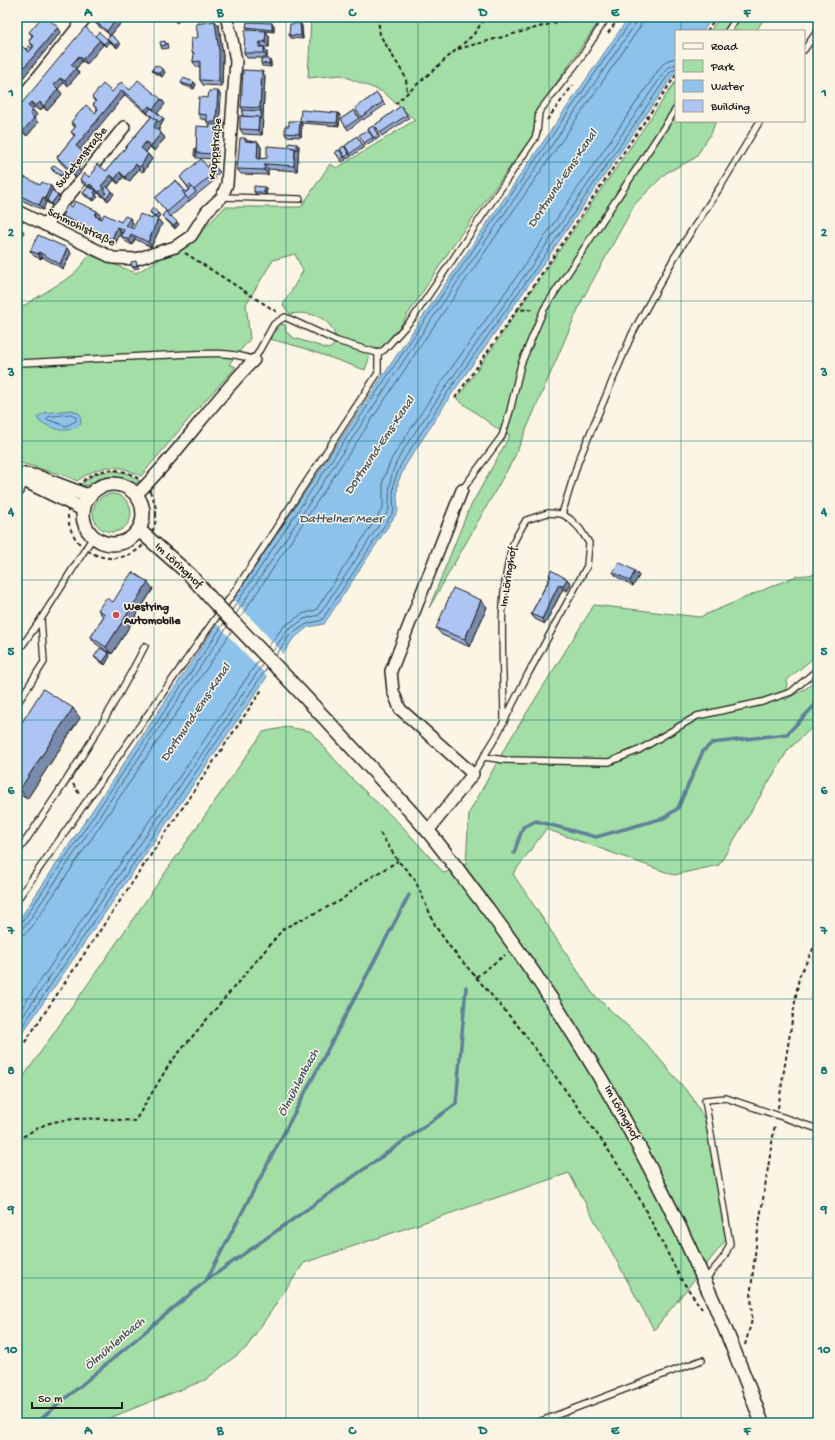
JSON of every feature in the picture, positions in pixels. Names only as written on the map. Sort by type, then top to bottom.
[{"type":"street","points":[[17,103],[86,17]]},
{"type":"street","name":"Kruppstraße","points":[[136,259],[176,247],[191,236],[207,211],[222,197],[227,184],[236,61],[232,34],[226,17]]},
{"type":"street","points":[[232,34],[234,17]]},
{"type":"street","name":"Sudetenstraße","points":[[45,225],[124,127]]},
{"type":"street","name":"Schmohlstraße","points":[[17,211],[113,258],[136,259]]},
{"type":"street","points":[[136,495],[146,486],[193,432],[238,376],[254,360]]},
{"type":"street","points":[[20,478],[38,477],[71,496],[83,509]]},
{"type":"street","points":[[107,484],[118,484],[128,488],[136,495],[141,503],[143,512],[143,534],[122,543],[112,544],[102,542],[93,537],[86,529],[83,519],[83,509],[88,496],[96,489],[107,484]]},
{"type":"street","points":[[428,831],[472,774],[400,709],[393,691],[391,671],[462,490]]},
{"type":"street","points":[[71,496],[88,496]]},
{"type":"street","name":"Im Löringhof","points":[[143,534],[190,574],[428,831],[515,947],[573,1031],[607,1087],[676,1215],[735,1348],[762,1423]]},
{"type":"lane","points":[[17,363],[110,357],[215,353],[235,354],[254,360],[274,324],[285,317],[337,341],[378,353],[384,350],[394,340],[430,292],[535,138],[539,112],[580,59],[608,17]]},
{"type":"lane","points":[[729,30],[737,17]]},
{"type":"lane","points":[[805,49],[818,30]]},
{"type":"lane","points":[[462,490],[502,436],[510,411],[521,364],[544,309],[675,111]]},
{"type":"lane","points":[[472,774],[484,757],[504,722],[528,674],[587,566],[589,543],[580,529],[562,514],[578,462],[632,334],[674,258],[722,184],[759,122]]},
{"type":"lane","points":[[222,197],[300,199]]},
{"type":"lane","points":[[17,900],[234,592],[378,373],[378,353]]},
{"type":"lane","points":[[17,497],[20,478]]},
{"type":"lane","name":"Im Löringhof","points":[[504,722],[503,614],[508,567],[514,542],[526,520],[548,514],[562,514]]},
{"type":"lane","points":[[17,653],[41,619],[93,537]]},
{"type":"lane","points":[[17,704],[44,662],[41,619]]},
{"type":"lane","points":[[17,853],[68,778],[131,675],[145,646]]},
{"type":"lane","points":[[484,757],[505,760],[609,762],[639,750],[697,716],[762,702],[791,692],[818,669]]},
{"type":"lane","points":[[705,1280],[724,1257],[730,1244],[705,1100],[726,1098],[818,1129]]},
{"type":"lane","points":[[536,1423],[702,1360]]},
{"type":"path","points":[[378,17],[380,35],[406,78],[407,94]]},
{"type":"path","points":[[395,104],[473,35],[486,17]]},
{"type":"path","points":[[456,50],[576,17]]},
{"type":"path","points":[[708,30],[716,17]]},
{"type":"path","points":[[455,398],[517,310],[675,76]]},
{"type":"path","points":[[176,247],[285,317]]},
{"type":"path","points":[[517,310],[544,309]]},
{"type":"path","points":[[106,470],[130,473],[146,486],[155,501],[156,510],[154,528],[143,534],[142,547],[132,554],[115,558],[96,556],[85,549],[76,540],[67,516],[71,496],[80,481],[93,473],[106,470]]},
{"type":"path","points":[[17,1054],[263,688]]},
{"type":"path","points":[[68,778],[86,804]]},
{"type":"path","points":[[380,833],[398,861],[414,878],[436,927],[450,947],[524,1033],[605,1145],[637,1194],[681,1279],[706,1315]]},
{"type":"path","points":[[17,1140],[43,1126],[75,1120],[106,1118],[135,1121],[170,1063],[284,928],[340,901],[363,882],[398,861]]},
{"type":"path","points":[[735,1348],[745,1345],[752,1320],[751,1289],[757,1237],[799,977],[818,939]]},
{"type":"path","points":[[476,978],[515,947]]},
{"type":"green space","points":[[311,17],[602,17],[538,110],[532,137],[456,241],[393,337],[383,348],[375,349],[336,339],[330,325],[319,317],[298,313],[290,314],[283,305],[303,271],[295,254],[273,260],[246,304],[250,339],[229,364],[236,367],[193,414],[141,476],[123,469],[108,467],[93,472],[77,481],[66,476],[17,462],[17,310],[73,275],[90,255],[136,273],[192,241],[225,207],[301,207],[330,164],[337,168],[415,120],[383,92],[341,75],[308,78]],"holes":[[[72,410],[80,414],[45,413]]]},
{"type":"green space","points":[[720,17],[765,17],[757,30],[711,30]]},
{"type":"green space","points":[[675,82],[675,122],[716,122],[711,134],[695,158],[666,173],[635,204],[582,300],[514,458],[429,608],[468,511],[510,435],[499,430],[457,399]]},
{"type":"green space","points":[[280,324],[285,325],[286,332],[294,338],[329,349],[336,343],[371,353],[365,370],[300,347],[270,339]]},
{"type":"green space","points":[[113,471],[127,473],[141,482],[131,484],[115,478],[109,478],[93,484],[80,485],[97,473]]},
{"type":"green space","points":[[108,494],[116,494],[123,497],[128,502],[131,513],[128,524],[123,529],[116,532],[108,532],[101,529],[96,524],[93,517],[93,509],[96,502],[101,497]]},
{"type":"green space","points":[[818,574],[818,654],[787,680],[785,700],[808,687],[818,678],[818,722],[788,750],[719,865],[674,875],[546,829],[513,874],[593,994],[645,1042],[692,1097],[708,1125],[726,1240],[654,1330],[569,1173],[304,1263],[246,1348],[205,1380],[97,1423],[17,1423],[17,1086],[263,732],[287,727],[310,731],[350,777],[402,826],[444,873],[466,864],[469,813],[506,746],[594,605],[700,617],[796,576]]},
{"type":"water","name":"Dattelner Meer","points":[[629,17],[713,17],[704,30],[675,30],[675,72],[451,395],[405,466],[398,482],[398,511],[324,624],[308,627],[293,639],[17,1041],[17,923],[413,331]]},
{"type":"water","points":[[72,410],[80,414],[81,424],[65,430],[60,430],[40,422],[37,417],[45,413]]},
{"type":"pier","points":[[233,599],[284,654],[268,677],[216,623]]},
{"type":"building","points":[[42,17],[46,17],[58,27],[17,76],[17,46],[19,44],[29,52],[34,46],[29,41],[33,35],[29,32]]},
{"type":"building","points":[[94,17],[118,17],[107,31],[92,19]]},
{"type":"building","points":[[171,17],[176,17],[178,19],[175,21]]},
{"type":"building","points":[[215,21],[219,51],[219,81],[200,80],[200,61],[193,62],[194,53],[192,52],[191,39],[198,37],[196,24]]},
{"type":"building","points":[[247,22],[272,23],[272,30],[246,27]]},
{"type":"building","points":[[300,23],[301,36],[289,35],[290,24]]},
{"type":"building","points":[[85,27],[100,40],[83,59],[79,56],[71,65],[76,68],[65,81],[60,78],[54,85],[58,89],[44,106],[40,102],[36,106],[31,102],[28,106],[33,110],[30,114],[34,118],[23,131],[19,127],[17,129],[17,109]]},
{"type":"building","points":[[245,30],[266,31],[265,42],[260,42],[259,47],[264,47],[264,53],[244,53]]},
{"type":"building","points":[[99,32],[108,40],[104,44],[95,36]]},
{"type":"building","points":[[111,35],[119,42],[116,46],[107,39]]},
{"type":"building","points":[[165,41],[166,45],[161,46],[160,42]]},
{"type":"building","points":[[29,46],[32,48],[29,52],[26,49]]},
{"type":"building","points":[[261,59],[269,59],[269,64],[261,63]]},
{"type":"building","points":[[155,65],[163,69],[160,74],[152,70]]},
{"type":"building","points":[[243,70],[262,71],[260,108],[241,107]]},
{"type":"building","points":[[183,78],[194,82],[192,86],[181,83]]},
{"type":"building","points":[[138,80],[161,99],[153,109],[149,106],[145,110],[122,90],[76,146],[83,152],[73,164],[77,167],[73,173],[57,157],[75,135],[71,132],[76,126],[71,122],[86,105],[95,113],[98,109],[93,105],[96,101],[92,97],[103,84],[112,92],[121,82],[130,90]]},
{"type":"building","points":[[209,91],[218,91],[216,122],[207,122],[207,115],[198,114],[199,97],[208,98]]},
{"type":"building","points":[[377,93],[383,102],[361,117],[355,108]]},
{"type":"building","points":[[401,106],[407,115],[380,133],[375,125]]},
{"type":"building","points":[[151,108],[163,118],[159,122],[147,113]]},
{"type":"building","points":[[243,110],[261,111],[261,119],[259,117],[242,116]]},
{"type":"building","points":[[301,110],[338,113],[337,123],[300,121]]},
{"type":"building","points":[[354,110],[359,118],[346,127],[341,119]]},
{"type":"building","points":[[152,116],[157,120],[154,127],[161,133],[151,146],[146,142],[141,148],[148,154],[141,166],[138,167],[136,164],[125,177],[120,172],[115,179],[111,175],[101,186],[103,188],[99,192],[90,184],[89,186],[80,179],[84,173],[89,177],[96,169],[94,168],[97,164],[106,171]]},
{"type":"building","points":[[240,116],[259,117],[258,130],[240,129]]},
{"type":"building","points":[[289,121],[300,121],[299,134],[285,133],[285,126],[289,126]]},
{"type":"building","points":[[210,124],[216,125],[214,154],[196,153],[197,126],[210,127]]},
{"type":"building","points":[[373,126],[378,135],[374,138],[368,129]]},
{"type":"building","points":[[367,130],[373,137],[364,143],[359,135]]},
{"type":"building","points":[[357,136],[362,144],[350,154],[345,146]]},
{"type":"building","points":[[240,138],[245,138],[245,141],[258,142],[257,159],[267,158],[267,146],[295,148],[294,166],[265,164],[264,170],[237,169]]},
{"type":"building","points":[[289,143],[297,144],[297,150],[289,147]]},
{"type":"building","points":[[344,146],[349,154],[345,157],[340,149]]},
{"type":"building","points":[[196,148],[197,156],[194,155]]},
{"type":"building","points":[[339,150],[344,157],[341,160],[335,152]]},
{"type":"building","points":[[201,159],[213,174],[194,190],[190,185],[188,187],[180,177]]},
{"type":"building","points":[[212,162],[218,170],[214,173],[208,165]]},
{"type":"building","points":[[54,165],[64,172],[61,176],[51,168]]},
{"type":"building","points":[[25,177],[40,185],[42,182],[51,186],[45,198],[43,197],[39,205],[17,194],[17,184],[21,186]]},
{"type":"building","points":[[176,180],[184,190],[182,191],[186,196],[167,212],[155,198]]},
{"type":"building","points":[[106,186],[112,191],[106,198],[103,196],[106,193],[104,189]]},
{"type":"building","points":[[254,186],[265,187],[264,192],[254,192]]},
{"type":"building","points":[[88,187],[96,190],[94,193],[96,195],[93,199],[83,193]]},
{"type":"building","points":[[192,187],[196,192],[188,199],[184,194]]},
{"type":"building","points":[[52,190],[58,195],[51,204],[47,200]]},
{"type":"building","points":[[75,201],[97,211],[95,216],[102,219],[104,214],[121,222],[125,216],[130,218],[126,225],[133,229],[140,214],[152,219],[153,217],[158,219],[148,242],[131,234],[129,240],[121,236],[124,230],[117,227],[112,239],[62,216],[67,205],[72,207]]},
{"type":"building","points":[[153,208],[158,213],[155,216],[150,212]]},
{"type":"building","points":[[166,211],[170,217],[171,216],[177,222],[174,226],[162,216]]},
{"type":"building","points":[[17,225],[20,227],[17,233]]},
{"type":"building","points":[[38,235],[67,248],[60,264],[39,252],[38,254],[30,251]]},
{"type":"building","points":[[136,261],[137,266],[132,267],[131,262]]},
{"type":"building","points":[[619,562],[635,571],[630,581],[613,572]]},
{"type":"building","points":[[551,570],[567,579],[563,586],[559,584],[542,619],[531,614],[551,576],[549,575]]},
{"type":"building","points":[[132,572],[148,582],[106,647],[91,637],[105,614],[98,610],[106,598],[113,602]]},
{"type":"building","points":[[453,588],[481,600],[465,639],[436,628]]},
{"type":"building","points":[[100,648],[109,653],[103,662],[94,657]]},
{"type":"building","points":[[43,689],[73,708],[20,789],[17,787],[17,730]]},
{"type":"waterway","name":"Ölmühlenbach","points":[[514,853],[523,827],[536,821],[596,837],[664,818],[678,808],[703,751],[712,743],[787,734],[818,702]]},
{"type":"waterway","name":"Ölmühlenbach","points":[[207,1279],[409,895]]},
{"type":"waterway","name":"Ölmühlenbach","points":[[36,1423],[207,1280],[456,1104],[466,987]]},
{"type":"place","name":"Westring Automobile","points":[[116,615]]},
{"type":"water label","name":"Dortmund-Ems-Kanal","points":[[563,179]]},
{"type":"water label","name":"Dortmund-Ems-Kanal","points":[[380,446]]},
{"type":"water label","name":"Dortmund-Ems-Kanal","points":[[196,713]]}]
